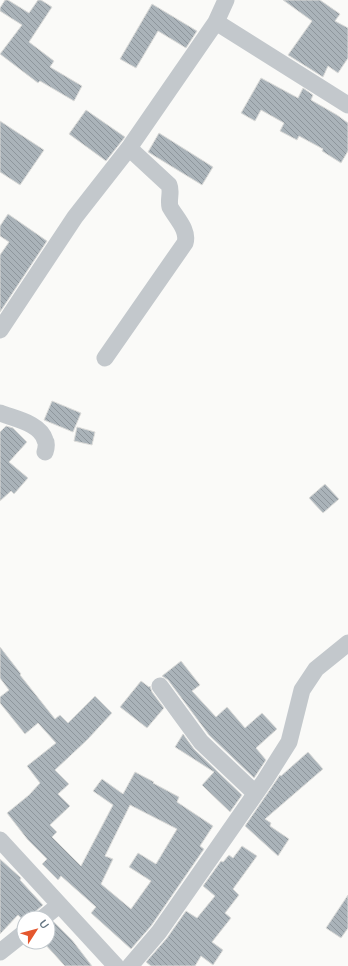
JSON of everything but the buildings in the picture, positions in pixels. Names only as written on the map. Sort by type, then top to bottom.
[{"type":"street","points":[[0,330],[75,217],[129,148],[216,22],[226,0]]},
{"type":"street","points":[[216,22],[348,105]]},
{"type":"street","points":[[105,358],[185,243],[186,237],[185,232],[170,207],[171,190],[169,185],[129,148]]},
{"type":"street","points":[[0,413],[29,424],[39,430],[46,440],[46,452]]},
{"type":"street","points":[[130,966],[158,932],[289,742],[302,690],[316,669],[348,643]]},
{"type":"street","points":[[160,686],[201,742],[255,793]]},
{"type":"street","points":[[0,840],[116,966]]},
{"type":"street","points":[[53,910],[59,905]]},
{"type":"street","points":[[0,952],[16,939]]}]
